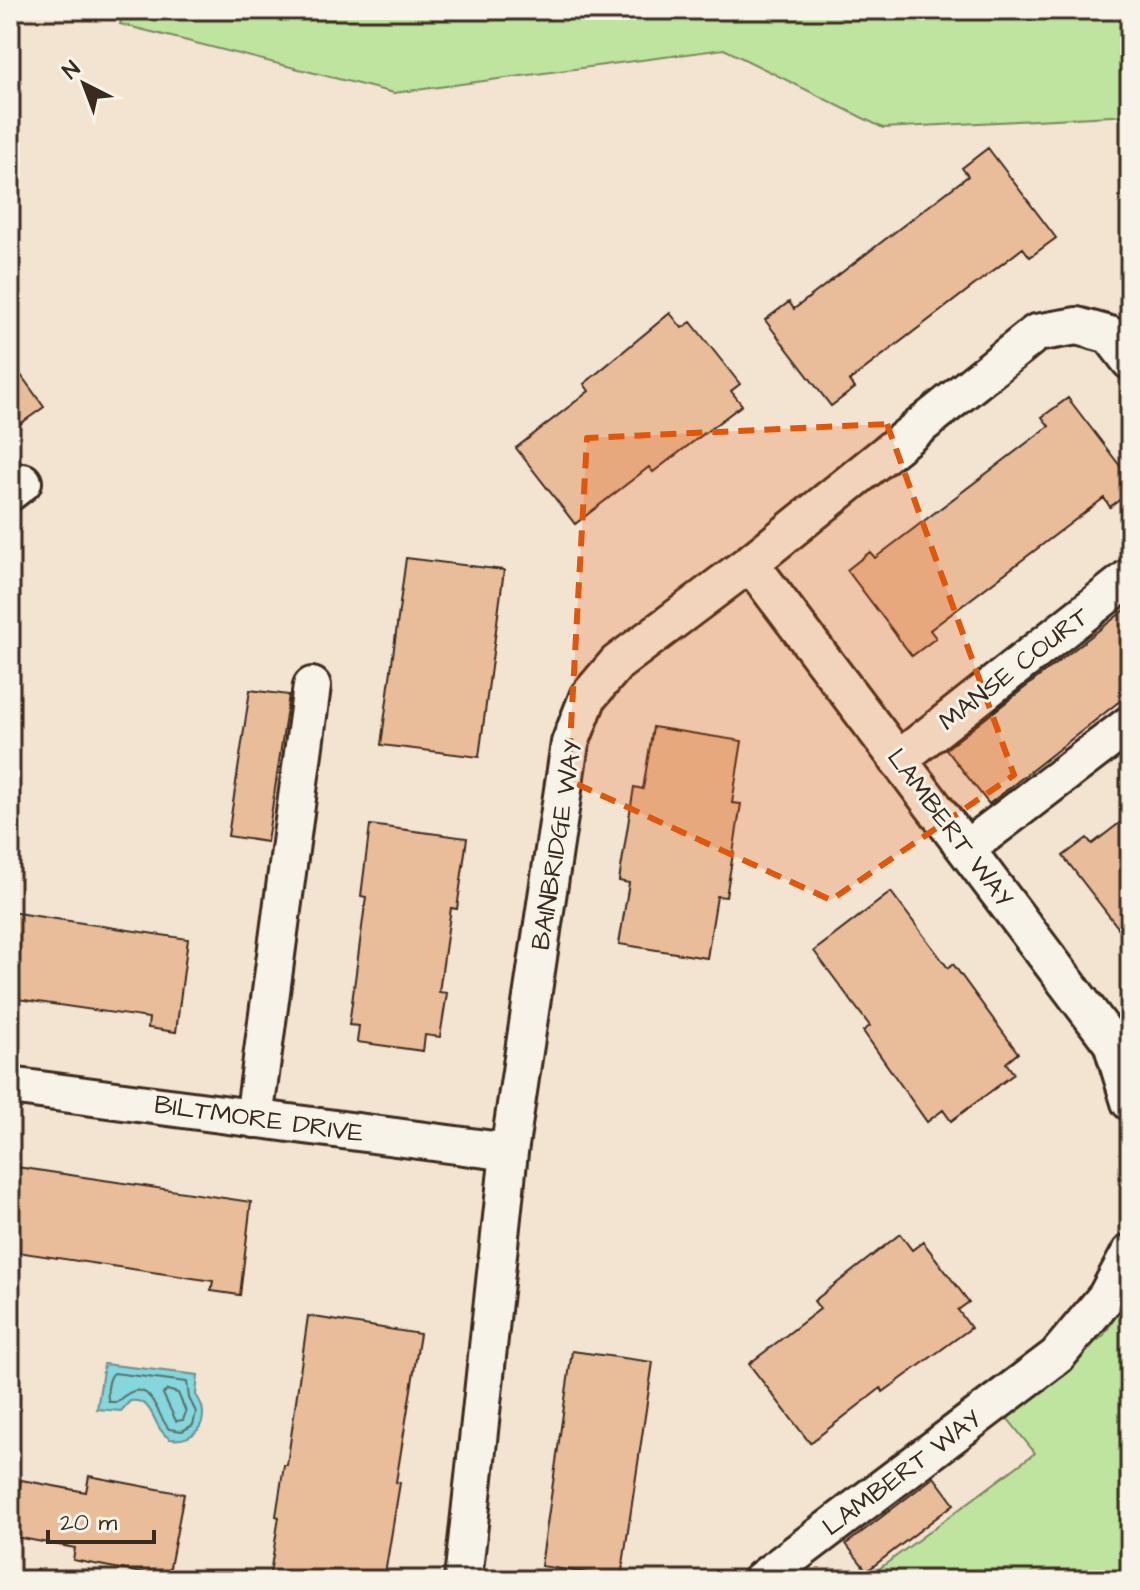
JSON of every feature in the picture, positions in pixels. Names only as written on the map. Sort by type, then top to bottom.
[{"type":"street","name":"BAINBRIDGE WAY","points":[[463,1580],[509,1152],[570,743],[588,697],[617,663],[750,563],[1036,333],[1077,326],[1110,335],[1130,361]]},
{"type":"street","name":"LAMBERT WAY","points":[[750,563],[1112,1043],[1130,1102]]},
{"type":"street","name":"MANSE COURT","points":[[898,760],[1130,577]]},
{"type":"street","points":[[254,1119],[312,686]]},
{"type":"street","points":[[966,849],[1130,724]]},
{"type":"street","name":"BILTMORE DRIVE","points":[[10,1086],[509,1152]]},
{"type":"street","name":"LAMBERT WAY","points":[[761,1580],[1057,1356],[1106,1297],[1130,1253]]},
{"type":"highlighted area","points":[[887,424],[1014,775],[831,900],[568,780],[587,438]]},
{"type":"green space","points":[[125,10],[1130,10],[1130,115],[883,128],[724,49],[394,93],[120,24]]},
{"type":"green space","points":[[1130,1296],[1130,1580],[864,1580],[1035,1453],[1004,1414],[1103,1336]]},
{"type":"water","points":[[104,1364],[198,1375],[196,1395],[203,1412],[200,1427],[188,1437],[170,1439],[159,1428],[145,1404],[138,1401],[130,1401],[121,1411],[97,1409]]},
{"type":"building","points":[[988,148],[1056,238],[1030,257],[1023,248],[849,381],[855,388],[831,406],[765,320],[789,302],[794,309],[968,176],[962,168]]},
{"type":"building","points":[[670,313],[682,328],[691,322],[740,384],[731,391],[742,405],[653,472],[649,467],[575,524],[516,448],[589,391],[584,384]]},
{"type":"building","points":[[10,360],[44,407],[10,431]]},
{"type":"building","points":[[1068,398],[1130,479],[1130,492],[1110,507],[1104,498],[930,630],[936,638],[912,656],[847,570],[870,552],[875,558],[1049,426],[1042,417]]},
{"type":"building","points":[[406,558],[504,570],[479,757],[381,745]]},
{"type":"building","points":[[1130,606],[1130,693],[989,804],[946,749]]},
{"type":"building","points":[[250,690],[289,695],[267,842],[228,836]]},
{"type":"building","points":[[653,727],[742,741],[732,803],[741,804],[726,897],[717,896],[707,958],[619,944],[629,883],[619,881],[634,787],[643,789]]},
{"type":"building","points":[[1130,815],[1130,943],[1063,856],[1087,838],[1092,844]]},
{"type":"building","points":[[370,825],[467,838],[457,909],[451,908],[439,992],[447,993],[440,1037],[425,1035],[423,1051],[357,1042],[359,1026],[349,1025],[366,897],[361,896]]},
{"type":"building","points":[[891,892],[948,968],[953,964],[1018,1053],[1006,1063],[1014,1074],[951,1121],[943,1110],[927,1122],[863,1031],[870,1026],[814,951]]},
{"type":"building","points":[[10,912],[188,939],[176,1032],[148,1028],[149,1018],[10,998]]},
{"type":"building","points":[[10,1166],[251,1202],[240,1295],[211,1291],[213,1281],[10,1251]]},
{"type":"building","points":[[900,1234],[912,1250],[923,1242],[969,1302],[958,1310],[971,1328],[883,1392],[881,1388],[810,1443],[749,1364],[820,1309],[814,1301]]},
{"type":"building","points":[[308,1316],[420,1334],[384,1580],[269,1580],[279,1517],[276,1516],[284,1465],[287,1465]]},
{"type":"building","points":[[572,1351],[653,1362],[621,1578],[541,1566]]},
{"type":"building","points":[[89,1476],[184,1494],[168,1578],[73,1560],[75,1548],[10,1536],[21,1480],[86,1492]]},
{"type":"building","points":[[934,1477],[954,1504],[867,1571],[846,1544]]}]
